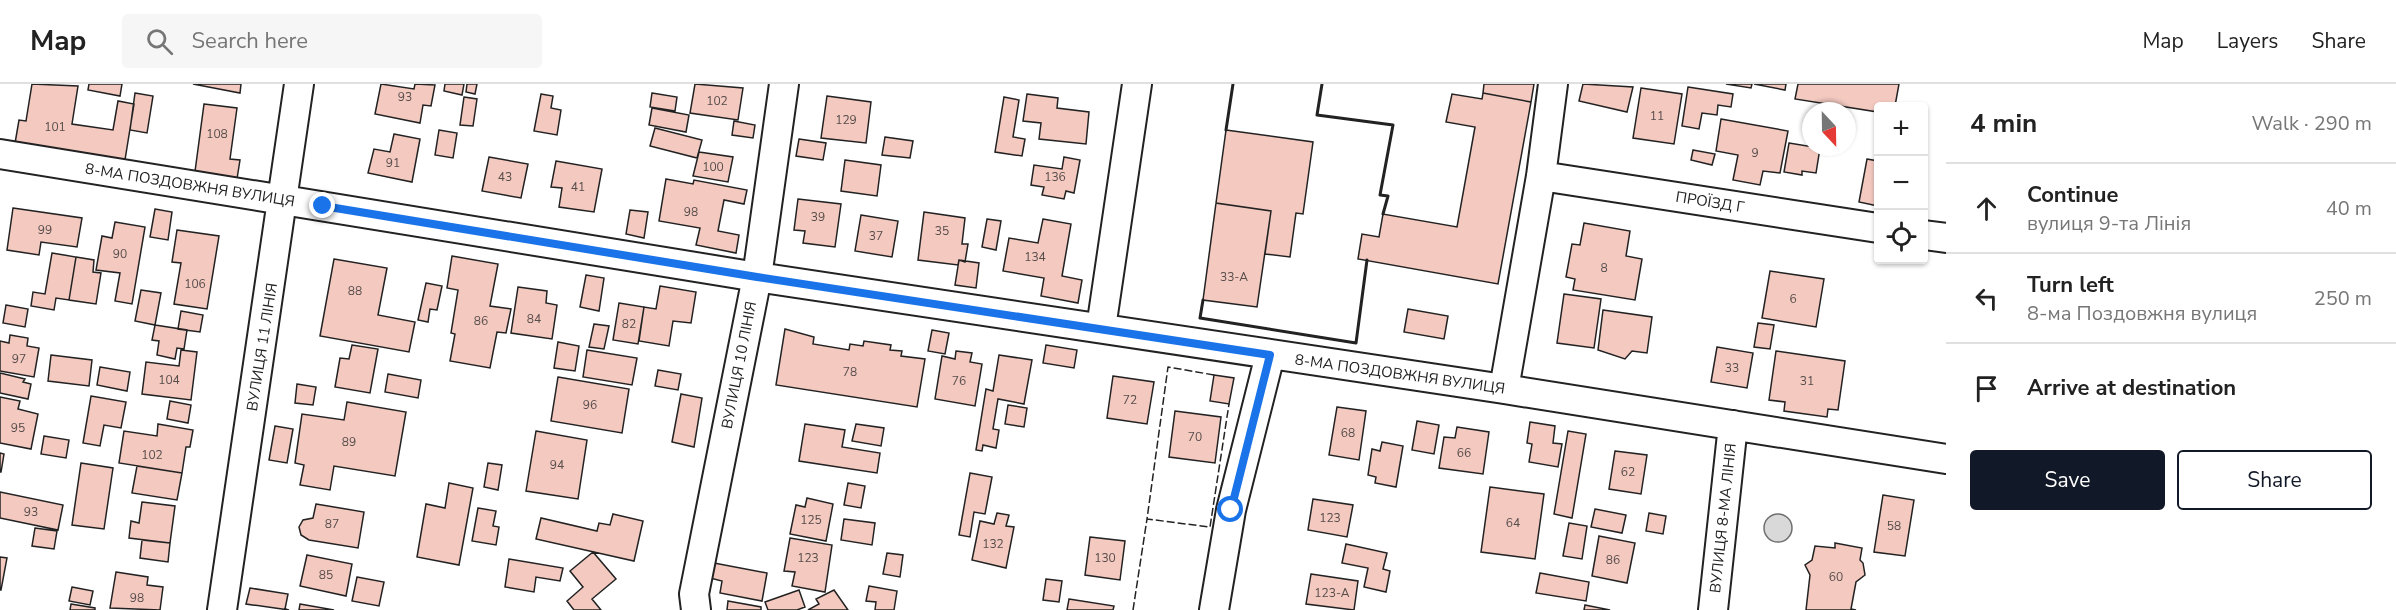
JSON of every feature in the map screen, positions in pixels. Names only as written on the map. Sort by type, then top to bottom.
[{"type":"street","name":"ВУЛИЦЯ 11 ЛІНІЯ","points":[[222,610],[284,200],[299,84]]},
{"type":"street","name":"ВУЛИЦЯ 10 ЛІНІЯ","points":[[696,610],[694,594],[757,277],[784,84]]},
{"type":"street","points":[[1101,328],[1137,84]]},
{"type":"street","points":[[1504,389],[1553,84]]},
{"type":"street","name":"8-МА ПОЗДОВЖНЯ ВУЛИЦЯ","points":[[0,154],[757,277],[1504,389],[1946,459]]},
{"type":"street","name":"ПРОЇЗД Г","points":[[1540,176],[1874,227]]},
{"type":"street","points":[[1928,236],[1946,238]]},
{"type":"street","points":[[1214,610],[1231,510],[1270,355]]},
{"type":"street","name":"ВУЛИЦЯ 8-МА ЛІНІЯ","points":[[1713,610],[1733,425]]},
{"type":"shaded area","points":[[1778,514],[1788,518],[1792,528],[1788,538],[1778,542],[1768,538],[1764,528],[1768,518]]},
{"type":"building","points":[[32,84],[78,86],[72,124],[113,130],[118,101],[134,104],[124,166],[14,149],[19,120],[26,121]]},
{"type":"building","points":[[89,84],[122,84],[120,96],[88,90]]},
{"type":"building","points":[[193,84],[241,84],[240,93]]},
{"type":"building","points":[[381,84],[414,89],[415,84],[435,85],[431,106],[423,105],[420,123],[375,114]]},
{"type":"building","points":[[445,84],[464,84],[462,95],[444,91]]},
{"type":"building","points":[[467,84],[477,84],[475,94],[466,92]]},
{"type":"building","points":[[695,84],[743,88],[738,120],[690,113]]},
{"type":"building","points":[[1484,84],[1534,84],[1531,102],[1483,93]]},
{"type":"building","points":[[1583,84],[1633,87],[1627,112],[1579,101]]},
{"type":"building","points":[[1726,84],[1752,84],[1751,88]]},
{"type":"building","points":[[1754,84],[1786,84],[1785,90]]},
{"type":"building","points":[[1798,84],[1899,84],[1896,102],[1874,102],[1874,111],[1856,109],[1856,102],[1814,102],[1795,99]]},
{"type":"building","points":[[1688,87],[1733,94],[1731,107],[1718,105],[1717,115],[1702,113],[1699,129],[1682,126]]},
{"type":"building","points":[[1641,88],[1682,94],[1674,144],[1633,138]]},
{"type":"building","points":[[135,93],[153,96],[147,133],[130,130]]},
{"type":"building","points":[[652,93],[677,97],[675,111],[650,107]]},
{"type":"building","points":[[1483,93],[1531,102],[1498,284],[1358,259],[1362,234],[1379,237],[1383,214],[1457,227],[1475,127],[1446,122],[1452,94],[1482,99]]},
{"type":"building","points":[[541,94],[553,96],[551,108],[561,110],[557,135],[534,131]]},
{"type":"building","points":[[1027,94],[1058,98],[1057,108],[1089,112],[1086,144],[1039,139],[1041,123],[1023,121]]},
{"type":"building","points":[[827,96],[871,102],[866,143],[821,138]]},
{"type":"building","points":[[464,97],[477,99],[473,126],[460,125]]},
{"type":"building","points":[[1004,97],[1019,100],[1013,137],[1025,139],[1022,156],[995,152]]},
{"type":"building","points":[[204,104],[237,108],[230,159],[240,160],[236,185],[194,179]]},
{"type":"building","points":[[652,108],[689,115],[686,132],[649,125]]},
{"type":"building","points":[[1721,119],[1788,131],[1780,173],[1763,171],[1760,185],[1733,180],[1738,155],[1716,151]]},
{"type":"building","points":[[734,121],[755,125],[753,138],[732,135]]},
{"type":"building","points":[[655,128],[702,140],[697,158],[650,146]]},
{"type":"building","points":[[439,130],[457,133],[453,158],[435,155]]},
{"type":"building","points":[[1226,130],[1313,142],[1303,214],[1296,213],[1290,257],[1265,254],[1271,211],[1216,203]]},
{"type":"building","points":[[394,134],[420,139],[412,182],[368,173],[374,149],[390,152]]},
{"type":"building","points":[[885,137],[913,141],[910,158],[882,155]]},
{"type":"building","points":[[799,139],[826,143],[823,160],[796,156]]},
{"type":"building","points":[[1789,143],[1802,145],[1802,156],[1819,156],[1816,173],[1802,171],[1802,175],[1784,172]]},
{"type":"building","points":[[1693,150],[1715,154],[1712,165],[1691,160]]},
{"type":"building","points":[[699,152],[733,157],[728,182],[693,176]]},
{"type":"building","points":[[489,157],[528,164],[521,198],[482,191]]},
{"type":"building","points":[[1064,157],[1080,160],[1074,193],[1066,191],[1064,199],[1042,195],[1044,187],[1031,185],[1034,165],[1062,169]]},
{"type":"building","points":[[1867,159],[1874,160],[1874,205],[1859,202]]},
{"type":"building","points":[[845,160],[881,165],[877,196],[841,191]]},
{"type":"building","points":[[556,161],[602,169],[594,212],[559,207],[562,188],[551,187]]},
{"type":"building","points":[[666,179],[693,184],[694,180],[747,190],[744,204],[724,200],[718,231],[739,235],[736,253],[696,245],[700,228],[659,221]]},
{"type":"building","points":[[798,199],[841,204],[835,247],[803,243],[805,231],[794,230]]},
{"type":"building","points":[[1216,203],[1271,211],[1257,307],[1203,300]]},
{"type":"building","points":[[13,208],[82,218],[77,247],[41,242],[39,255],[7,250]]},
{"type":"building","points":[[155,209],[172,212],[168,240],[150,237]]},
{"type":"building","points":[[630,210],[648,212],[644,238],[626,234]]},
{"type":"building","points":[[924,212],[965,218],[962,244],[968,244],[965,262],[959,260],[958,265],[918,260]]},
{"type":"building","points":[[861,215],[898,221],[892,257],[855,251]]},
{"type":"building","points":[[987,219],[1001,221],[996,250],[982,247]]},
{"type":"building","points":[[1043,219],[1071,224],[1062,276],[1082,280],[1078,303],[1041,296],[1044,278],[1003,271],[1009,238],[1038,243]]},
{"type":"building","points":[[115,222],[145,227],[132,304],[115,301],[120,273],[96,270],[102,236],[112,238]]},
{"type":"building","points":[[1584,223],[1630,231],[1626,256],[1642,259],[1635,300],[1573,290],[1575,279],[1566,277],[1572,244],[1580,245]]},
{"type":"building","points":[[177,230],[219,236],[207,309],[174,304],[181,263],[172,262]]},
{"type":"building","points":[[52,253],[76,257],[69,300],[56,298],[54,310],[31,306],[33,292],[45,294]]},
{"type":"building","points":[[452,256],[498,264],[490,306],[511,309],[506,333],[497,332],[490,368],[450,361],[455,334],[451,333],[458,290],[447,288]]},
{"type":"building","points":[[76,257],[94,260],[93,272],[101,273],[96,304],[69,300]]},
{"type":"building","points":[[334,259],[387,268],[378,315],[415,322],[409,352],[320,336]]},
{"type":"building","points":[[959,260],[979,263],[976,288],[955,285]]},
{"type":"building","points":[[1770,271],[1824,279],[1816,327],[1762,318]]},
{"type":"building","points":[[586,275],[604,278],[599,311],[580,307]]},
{"type":"building","points":[[426,283],[442,286],[437,310],[430,309],[428,322],[418,320]]},
{"type":"building","points":[[660,286],[696,292],[691,323],[673,321],[669,346],[639,341],[644,307],[656,309]]},
{"type":"building","points":[[518,287],[547,291],[546,303],[557,305],[552,339],[511,333]]},
{"type":"building","points":[[141,290],[161,293],[155,325],[135,321]]},
{"type":"building","points":[[1564,294],[1601,299],[1594,348],[1557,343]]},
{"type":"building","points":[[619,303],[644,307],[638,344],[613,340]]},
{"type":"building","points":[[6,305],[28,309],[25,327],[3,323]]},
{"type":"building","points":[[1408,309],[1448,316],[1444,339],[1404,332]]},
{"type":"building","points":[[1603,310],[1652,317],[1647,353],[1632,351],[1625,359],[1598,350]]},
{"type":"building","points":[[181,311],[203,315],[200,332],[178,329]]},
{"type":"building","points":[[1758,323],[1774,325],[1770,349],[1754,347]]},
{"type":"building","points":[[594,324],[609,326],[604,349],[589,347]]},
{"type":"building","points":[[155,325],[187,330],[184,349],[177,348],[175,359],[157,355],[159,341],[152,340]]},
{"type":"building","points":[[785,329],[814,337],[813,344],[849,350],[850,344],[863,346],[864,341],[891,345],[890,350],[902,351],[901,356],[925,359],[917,407],[776,385]]},
{"type":"building","points":[[932,330],[949,333],[945,354],[928,351]]},
{"type":"building","points":[[10,335],[28,338],[27,346],[39,348],[34,377],[0,371],[0,341],[9,343]]},
{"type":"building","points":[[558,342],[579,346],[575,371],[554,368]]},
{"type":"building","points":[[352,345],[378,349],[370,393],[335,387],[340,358],[349,359]]},
{"type":"building","points":[[1046,345],[1077,350],[1074,368],[1043,363]]},
{"type":"building","points":[[1717,347],[1753,353],[1747,388],[1711,382]]},
{"type":"building","points":[[181,350],[197,352],[191,400],[142,394],[146,362],[179,366]]},
{"type":"building","points":[[587,350],[637,358],[632,385],[583,377]]},
{"type":"building","points":[[956,351],[972,353],[970,362],[982,364],[975,406],[935,399],[942,356],[955,359]]},
{"type":"building","points":[[1776,351],[1845,361],[1838,410],[1828,409],[1827,417],[1784,411],[1785,402],[1769,400]]},
{"type":"building","points":[[51,355],[92,360],[89,386],[48,381]]},
{"type":"building","points":[[999,355],[1032,360],[1024,404],[998,399],[993,429],[999,430],[996,448],[983,445],[982,451],[976,450],[986,389],[993,391]]},
{"type":"building","points":[[100,367],[130,372],[127,391],[97,385]]},
{"type":"building","points":[[658,370],[681,374],[678,390],[655,386]]},
{"type":"building","points":[[0,373],[25,379],[23,382],[31,384],[28,399],[0,393]]},
{"type":"building","points":[[388,374],[421,380],[418,398],[385,392]]},
{"type":"building","points":[[1214,375],[1234,378],[1229,404],[1210,401]]},
{"type":"building","points":[[1113,376],[1154,382],[1147,424],[1107,418]]},
{"type":"building","points":[[558,377],[629,389],[622,433],[551,421]]},
{"type":"building","points":[[297,384],[316,387],[313,405],[295,403]]},
{"type":"building","points":[[681,394],[702,398],[694,447],[672,442]]},
{"type":"building","points":[[91,396],[126,402],[121,428],[104,425],[100,446],[83,443]]},
{"type":"building","points":[[0,397],[20,401],[18,409],[38,414],[31,449],[0,443]]},
{"type":"building","points":[[170,401],[191,405],[188,423],[167,419]]},
{"type":"building","points":[[347,402],[406,412],[395,476],[334,466],[330,490],[300,485],[304,465],[295,463],[302,414],[344,420]]},
{"type":"building","points":[[1008,405],[1027,408],[1024,427],[1005,424]]},
{"type":"building","points":[[1337,407],[1366,411],[1359,460],[1329,455]]},
{"type":"building","points":[[1175,411],[1221,417],[1215,463],[1169,457]]},
{"type":"building","points":[[1417,421],[1439,425],[1434,454],[1412,450]]},
{"type":"building","points":[[1530,422],[1555,426],[1553,443],[1562,444],[1558,467],[1529,462],[1532,444],[1527,443]]},
{"type":"building","points":[[158,424],[193,430],[190,447],[186,447],[182,473],[119,463],[124,431],[157,436]]},
{"type":"building","points":[[805,424],[845,430],[842,447],[880,453],[877,473],[799,461]]},
{"type":"building","points":[[856,424],[884,428],[881,446],[852,441]]},
{"type":"building","points":[[275,426],[293,429],[287,463],[269,460]]},
{"type":"building","points":[[1457,427],[1489,432],[1483,474],[1439,468],[1444,437],[1455,438]]},
{"type":"building","points":[[536,431],[587,440],[578,499],[526,491]]},
{"type":"building","points":[[1568,431],[1586,434],[1572,518],[1554,514]]},
{"type":"building","points":[[44,436],[69,440],[66,458],[41,454]]},
{"type":"building","points":[[1382,442],[1403,446],[1396,487],[1375,483],[1376,477],[1368,475],[1372,449],[1380,451]]},
{"type":"building","points":[[1615,451],[1647,455],[1641,494],[1609,489]]},
{"type":"building","points":[[0,453],[4,454],[1,472],[0,472]]},
{"type":"building","points":[[81,463],[113,468],[104,529],[72,525]]},
{"type":"building","points":[[488,463],[502,465],[498,490],[484,487]]},
{"type":"building","points":[[137,466],[182,473],[177,500],[132,493]]},
{"type":"building","points":[[970,473],[992,477],[985,514],[974,512],[970,537],[959,535]]},
{"type":"building","points":[[449,483],[473,488],[459,565],[417,557],[426,504],[445,508]]},
{"type":"building","points":[[848,483],[865,486],[861,508],[844,505]]},
{"type":"building","points":[[1490,487],[1544,494],[1535,559],[1481,552]]},
{"type":"building","points":[[0,492],[63,505],[58,530],[0,518]]},
{"type":"building","points":[[1883,495],[1914,500],[1905,556],[1874,552]]},
{"type":"building","points":[[807,498],[833,504],[826,541],[790,534],[796,505],[805,507]]},
{"type":"building","points":[[1313,499],[1353,505],[1347,537],[1308,530]]},
{"type":"building","points":[[142,502],[175,506],[170,543],[129,538],[131,521],[139,523]]},
{"type":"building","points":[[316,504],[364,512],[358,548],[309,540],[301,535],[299,527],[303,520],[313,518]]},
{"type":"building","points":[[478,508],[496,511],[493,526],[499,527],[496,545],[472,541]]},
{"type":"building","points":[[1595,509],[1626,515],[1622,533],[1591,527]]},
{"type":"building","points":[[997,513],[1009,515],[1006,526],[1014,527],[1006,568],[972,560],[980,521],[994,524]]},
{"type":"building","points":[[1649,513],[1666,516],[1663,534],[1646,531]]},
{"type":"building","points":[[613,514],[643,521],[634,561],[536,539],[541,518],[597,531],[599,523],[610,525]]},
{"type":"building","points":[[844,519],[875,523],[872,545],[841,540]]},
{"type":"building","points":[[1569,523],[1587,526],[1582,559],[1563,556]]},
{"type":"building","points":[[35,528],[57,531],[54,549],[32,546]]},
{"type":"building","points":[[1599,536],[1635,543],[1627,583],[1592,576]]},
{"type":"building","points":[[1090,537],[1125,541],[1120,580],[1085,575]]},
{"type":"building","points":[[790,538],[832,545],[825,592],[792,586],[795,572],[784,571]]},
{"type":"building","points":[[142,540],[170,543],[168,562],[140,558]]},
{"type":"building","points":[[1835,543],[1862,548],[1860,560],[1863,563],[1865,575],[1856,582],[1851,609],[1856,610],[1806,610],[1810,575],[1805,565],[1812,560],[1815,546],[1835,548]]},
{"type":"building","points":[[1346,544],[1387,553],[1383,569],[1390,571],[1386,592],[1364,587],[1368,568],[1342,563]]},
{"type":"building","points":[[593,552],[616,579],[592,599],[601,610],[574,610],[567,601],[583,587],[570,571]]},
{"type":"building","points":[[887,553],[903,555],[900,577],[883,574]]},
{"type":"building","points":[[307,555],[352,564],[346,596],[300,586]]},
{"type":"building","points":[[0,557],[7,558],[1,590],[0,590]]},
{"type":"building","points":[[509,559],[563,568],[560,581],[536,577],[534,592],[505,587]]},
{"type":"building","points":[[714,563],[767,573],[762,601],[720,593],[722,581],[710,578]]},
{"type":"building","points":[[116,572],[148,577],[147,585],[163,587],[160,610],[110,608]]},
{"type":"building","points":[[1540,573],[1589,582],[1586,601],[1536,593]]},
{"type":"building","points":[[1311,574],[1358,581],[1354,610],[1306,604]]},
{"type":"building","points":[[357,577],[384,582],[379,606],[352,601]]},
{"type":"building","points":[[1046,579],[1062,581],[1059,602],[1043,600]]},
{"type":"building","points":[[869,586],[897,591],[894,610],[875,610],[876,602],[866,601]]},
{"type":"building","points":[[72,587],[93,591],[90,605],[69,601]]},
{"type":"building","points":[[250,588],[288,594],[285,609],[289,610],[246,604]]},
{"type":"building","points":[[799,590],[805,607],[797,610],[768,610],[765,602]]},
{"type":"building","points":[[834,590],[848,610],[808,610],[819,604],[816,599]]},
{"type":"building","points":[[1069,599],[1114,606],[1113,610],[1067,610]]},
{"type":"building","points":[[728,601],[761,607],[761,610],[727,610]]},
{"type":"building","points":[[71,604],[95,608],[95,610],[70,610]]},
{"type":"building","points":[[300,604],[334,610],[299,610]]},
{"type":"building","points":[[1585,605],[1610,610],[1584,610]]},
{"type":"fence","points":[[1214,375],[1168,367],[1147,519],[1210,527],[1229,404]]},
{"type":"fence","points":[[1133,610],[1147,519]]},
{"type":"wall","points":[[1226,130],[1233,84]]},
{"type":"wall","points":[[1322,84],[1317,115],[1393,125],[1380,195],[1388,196],[1383,214]]},
{"type":"wall","points":[[1203,300],[1200,318],[1356,343],[1367,260]]},
{"type":"route","points":[[323,206],[757,277],[1270,355],[1231,510]]}]
